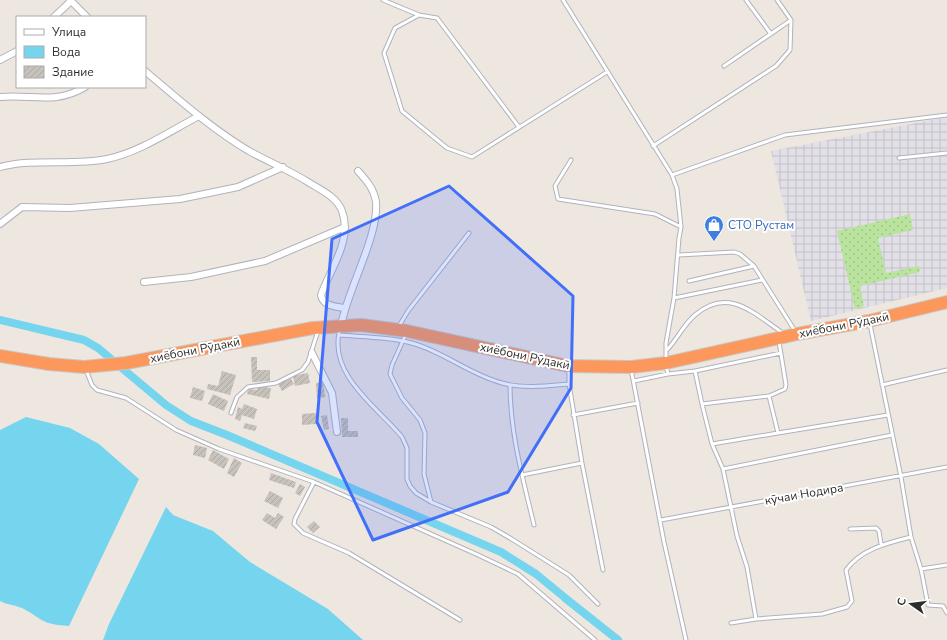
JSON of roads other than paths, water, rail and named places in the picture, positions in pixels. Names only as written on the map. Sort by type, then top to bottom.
[{"type":"highway","name":"хиёбони Рӯдакӣ","points":[[0,356],[49,364],[84,367],[96,366],[126,363],[320,327],[340,330],[361,325],[568,366],[667,369],[787,336],[869,321],[947,302]]},
{"type":"street","points":[[55,16],[70,1],[86,16]]},
{"type":"street","points":[[0,60],[16,52]]},
{"type":"street","points":[[146,73],[199,116],[250,151],[283,167],[330,196],[339,204],[343,213],[345,227],[341,248],[321,295],[322,300],[326,304],[344,308]]},
{"type":"street","points":[[0,97],[20,96],[61,98],[83,88]]},
{"type":"street","points":[[0,167],[17,162],[106,159],[135,150],[199,116]]},
{"type":"street","points":[[0,224],[22,207],[70,208],[180,199],[238,187],[283,167]]},
{"type":"street","points":[[340,330],[344,308],[367,247],[376,210],[376,202],[370,183],[358,171]]},
{"type":"street","points":[[144,282],[190,277],[264,261],[345,227]]},
{"type":"street","points":[[312,353],[332,393],[337,432]]},
{"type":"lane","points":[[383,0],[419,16],[437,18],[519,127]]},
{"type":"lane","points":[[563,0],[672,175],[677,189],[681,227],[674,298],[666,351],[667,369]]},
{"type":"lane","points":[[746,0],[771,34]]},
{"type":"lane","points":[[653,146],[776,66],[790,50],[791,20],[777,0]]},
{"type":"lane","points":[[419,16],[395,28],[384,53],[402,111],[447,148],[472,157],[607,72]]},
{"type":"lane","points":[[724,66],[791,20]]},
{"type":"lane","points":[[672,175],[785,135],[947,115]]},
{"type":"lane","points":[[899,158],[947,153]]},
{"type":"lane","points":[[571,160],[555,186],[558,198],[655,214],[681,227]]},
{"type":"lane","points":[[431,502],[424,474],[425,433],[420,420],[402,398],[390,374],[408,311],[468,233]]},
{"type":"lane","points":[[679,255],[734,252],[740,254],[754,266],[762,280],[787,336],[781,353],[786,387],[769,396],[702,404]]},
{"type":"lane","points":[[689,280],[754,266]]},
{"type":"lane","points":[[674,298],[762,280]]},
{"type":"lane","points":[[666,351],[695,315],[713,304],[725,302],[740,304],[787,336]]},
{"type":"lane","points":[[869,321],[901,477],[911,537],[928,606],[943,606],[947,613]]},
{"type":"lane","points":[[231,413],[237,397],[243,391],[255,385],[276,383],[302,370],[312,353],[320,327]]},
{"type":"lane","points":[[340,330],[338,351],[347,375],[402,436],[407,448],[407,479],[410,486],[416,493],[431,502],[491,527],[510,538],[569,575],[598,604]]},
{"type":"lane","points":[[402,334],[417,345],[493,381],[510,385],[538,387],[569,384]]},
{"type":"lane","points":[[634,381],[667,369],[695,371],[781,353]]},
{"type":"lane","points":[[568,366],[569,384],[582,462],[603,570]]},
{"type":"lane","points":[[84,367],[92,385],[98,390],[126,398],[176,430],[219,449],[314,482],[518,574],[595,640]]},
{"type":"lane","points":[[631,367],[664,542],[686,640]]},
{"type":"lane","points":[[882,385],[947,370]]},
{"type":"lane","points":[[695,371],[712,444],[723,469],[739,546],[747,566],[756,619]]},
{"type":"lane","points":[[510,385],[510,403],[522,476],[534,525]]},
{"type":"lane","points":[[769,396],[778,433]]},
{"type":"lane","points":[[574,415],[638,403]]},
{"type":"lane","points":[[712,444],[888,415]]},
{"type":"lane","points":[[723,469],[892,435]]},
{"type":"lane","points":[[522,476],[582,462]]},
{"type":"lane","name":"кӯчаи Нодира","points":[[661,520],[901,477],[947,467]]},
{"type":"lane","points":[[314,482],[295,519],[294,524],[297,528],[303,533],[349,553],[460,620]]},
{"type":"lane","points":[[850,529],[876,528],[879,531],[881,544]]},
{"type":"lane","points":[[731,624],[756,619],[822,614],[847,607],[852,601],[846,570],[862,555],[881,544],[911,537]]},
{"type":"lane","points":[[920,570],[947,565]]},
{"type":"water","points":[[26,417],[70,428],[99,444],[139,479],[69,626],[48,623],[21,608],[0,601],[0,430]]},
{"type":"water","points":[[166,507],[173,515],[213,531],[250,562],[328,609],[363,640],[103,640],[109,624]]},
{"type":"waterway","points":[[0,320],[84,340],[98,348],[166,405],[191,421],[501,552],[536,574],[569,601]]},
{"type":"waterway","points":[[565,598],[618,640]]},
{"type":"place","name":"СТО Рустам","points":[[714,242]]}]
